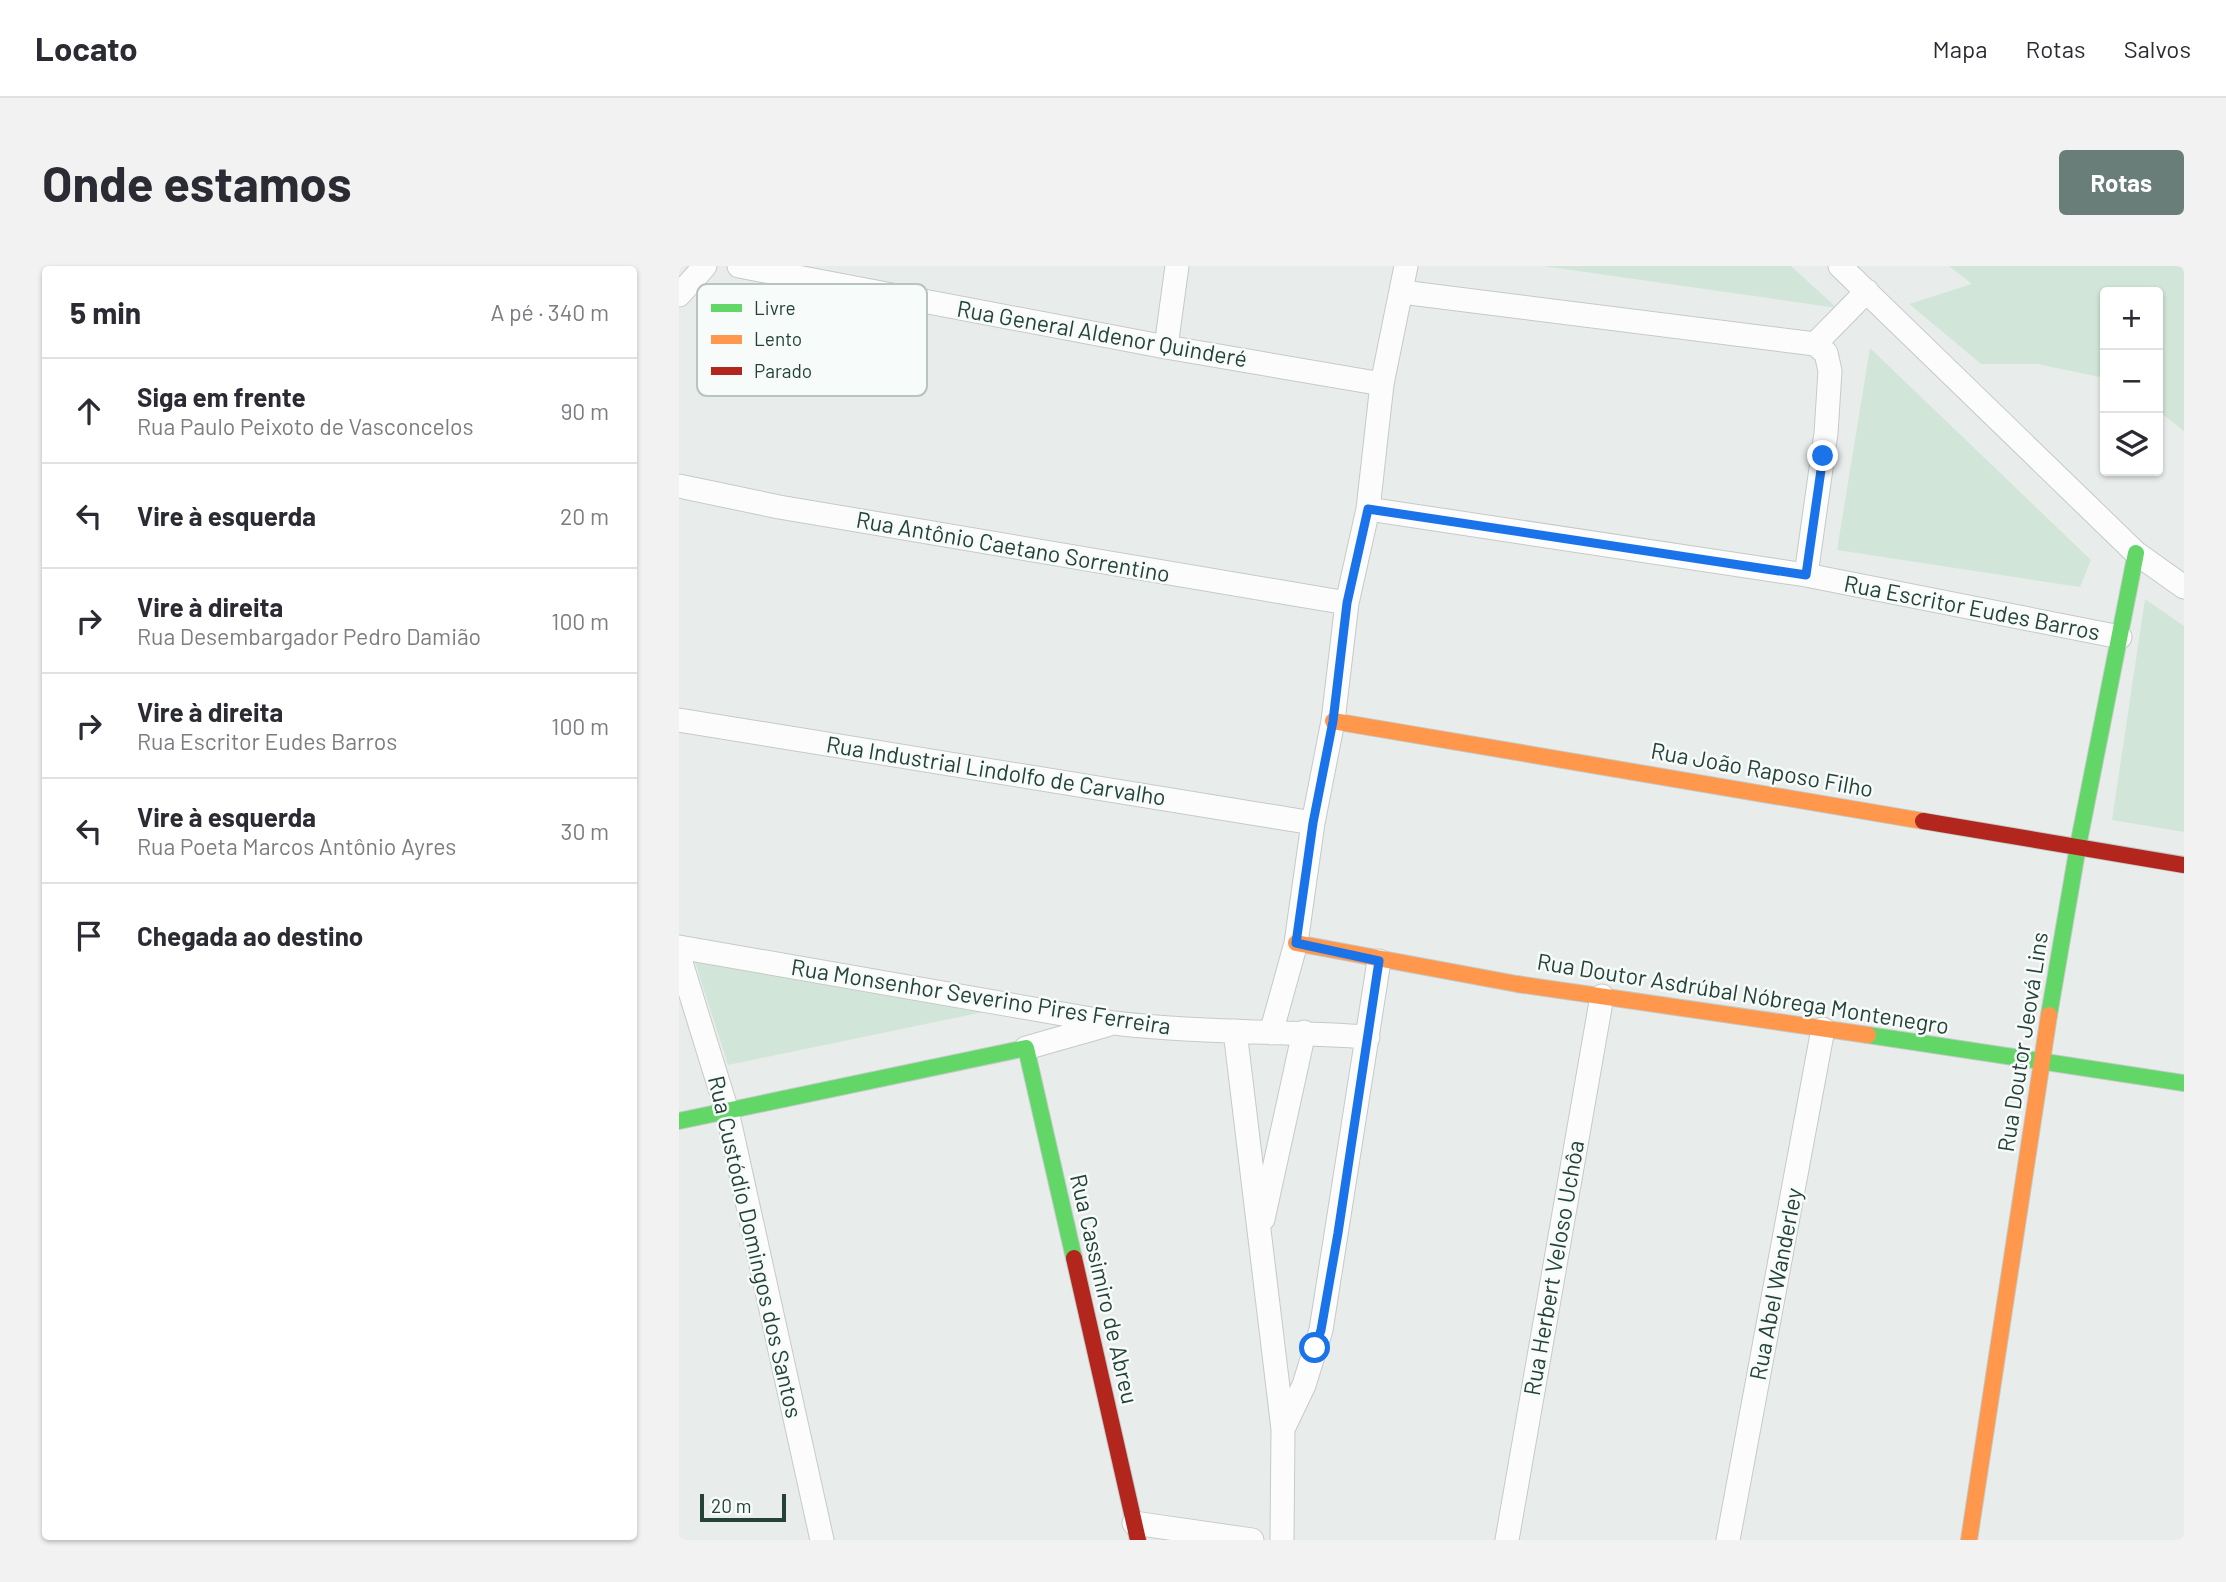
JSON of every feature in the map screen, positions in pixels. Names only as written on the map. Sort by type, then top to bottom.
[{"type":"street","points":[[679,295],[705,266]]},
{"type":"street","name":"Rua General Aldenor Quinderé","points":[[739,266],[834,284]]},
{"type":"street","points":[[1166,347],[1177,266]]},
{"type":"street","points":[[1272,1033],[1296,943],[1313,823],[1333,721],[1347,603],[1368,509],[1382,384],[1406,266]]},
{"type":"street","points":[[1840,266],[2136,553],[2184,587]]},
{"type":"street","points":[[1815,344],[1867,290]]},
{"type":"street","points":[[1402,292],[1815,344],[1826,353],[1830,371],[1826,433],[1806,575]]},
{"type":"street","name":"Rua General Aldenor Quinderé","points":[[927,302],[1382,384]]},
{"type":"street","name":"Rua Antônio Caetano Sorrentino","points":[[679,486],[779,507],[1347,603]]},
{"type":"street","name":"Rua Escritor Eudes Barros","points":[[1368,509],[1806,575],[2120,637]]},
{"type":"street","name":"Rua Doutor Jeová Lins","points":[[1969,1540],[2041,1063],[2077,846],[2136,553]]},
{"type":"street","name":"Rua Industrial Lindolfo de Carvalho","points":[[679,720],[1313,823]]},
{"type":"street","name":"Rua João Raposo Filho","points":[[1333,721],[2184,864]]},
{"type":"street","name":"Rua Doutor Asdrúbal Nóbrega Montenegro","points":[[1296,943],[1379,961],[2184,1083]]},
{"type":"street","name":"Rua Monsenhor Severino Pires Ferreira","points":[[679,947],[1114,1023],[1174,1030],[1304,1032],[1368,1037]]},
{"type":"street","name":"Rua Custódio Domingos dos Santos","points":[[679,956],[727,1111],[822,1540]]},
{"type":"street","points":[[1283,1429],[1304,1385],[1321,1330],[1379,961]]},
{"type":"street","name":"Rua Herbert Veloso Uchôa","points":[[1507,1540],[1602,996]]},
{"type":"street","points":[[679,1121],[1026,1048],[1114,1023]]},
{"type":"street","name":"Rua Abel Wanderley","points":[[1728,1540],[1823,1029]]},
{"type":"street","points":[[1235,1031],[1283,1429],[1282,1540]]},
{"type":"street","points":[[1260,1235],[1304,1032]]},
{"type":"street","name":"Rua Cassimiro de Abreu","points":[[1026,1048],[1136,1531]]},
{"type":"street","points":[[1136,1531],[1252,1540]]},
{"type":"green space","points":[[1543,266],[1791,266],[1837,308]]},
{"type":"green space","points":[[1949,266],[2184,266],[2184,431],[2163,415],[2163,287],[2100,287],[2100,377],[2037,364],[1981,364],[1909,304],[1972,284]]},
{"type":"green space","points":[[1870,348],[2091,560],[2080,587],[1837,550]]},
{"type":"green space","points":[[2145,599],[2184,626],[2184,832],[2112,820]]},
{"type":"green space","points":[[695,962],[998,1009],[728,1065]]},
{"type":"traffic: fast","points":[[2049,1015],[2078,846],[2136,553]]},
{"type":"traffic: fast","points":[[1868,1035],[2184,1083]]},
{"type":"traffic: fast","points":[[679,1121],[1026,1048],[1074,1258]]},
{"type":"traffic: slow","points":[[1333,721],[1923,821]]},
{"type":"traffic: slow","points":[[1296,943],[1517,984],[1868,1035]]},
{"type":"traffic: slow","points":[[1969,1540],[2049,1015]]},
{"type":"traffic: jam","points":[[1923,821],[2184,865]]},
{"type":"traffic: jam","points":[[1074,1258],[1138,1540]]},
{"type":"route","points":[[1315,1348],[1321,1330],[1338,1233],[1379,961],[1296,943],[1313,823],[1333,721],[1347,603],[1368,509],[1806,575],[1823,456]]}]
